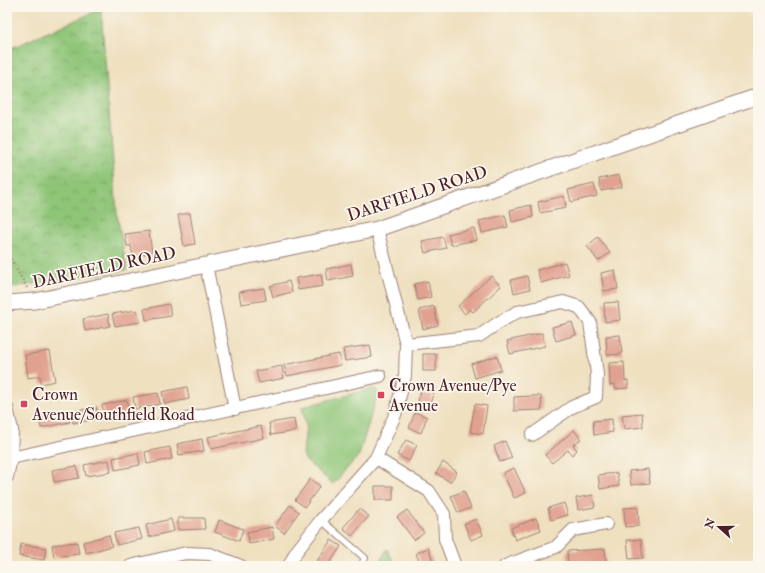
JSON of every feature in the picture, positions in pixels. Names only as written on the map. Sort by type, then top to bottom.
[{"type":"street","name":"DARFIELD ROAD","points":[[7,303],[35,301],[377,229],[758,96]]},
{"type":"street","points":[[289,566],[296,552],[321,520],[376,458],[395,415],[405,376],[406,344],[377,229]]},
{"type":"street","points":[[206,265],[235,408]]},
{"type":"street","points":[[406,344],[479,336],[517,312],[563,302],[579,307],[590,322],[597,374],[596,398],[572,407],[532,435]]},
{"type":"street","points":[[11,458],[380,376]]},
{"type":"street","points":[[7,408],[12,430],[11,458],[7,477]]},
{"type":"street","points":[[376,458],[429,491],[444,514],[445,539],[456,566]]},
{"type":"street","points":[[506,566],[556,546],[573,530],[606,524]]},
{"type":"street","points":[[130,566],[186,554],[210,554],[241,566]]},
{"type":"lane","points":[[321,520],[364,558],[361,566]]},
{"type":"path","points":[[7,252],[35,301]]},
{"type":"green space","points":[[101,9],[117,214],[127,270],[7,288],[7,50]]},
{"type":"green space","points":[[374,388],[378,392],[359,455],[333,484],[306,461],[303,454],[306,426],[302,407]]},
{"type":"green space","points":[[387,549],[396,566],[377,566]]},
{"type":"building","points":[[619,175],[622,187],[601,191],[599,179]]},
{"type":"building","points":[[594,184],[597,196],[571,202],[568,190]]},
{"type":"building","points":[[564,196],[566,208],[540,213],[538,202]]},
{"type":"building","points":[[531,205],[533,217],[512,222],[510,210]]},
{"type":"building","points":[[190,213],[195,244],[184,246],[178,215]]},
{"type":"building","points":[[505,215],[508,227],[482,233],[479,221]]},
{"type":"building","points":[[474,228],[477,240],[451,245],[448,234]]},
{"type":"building","points":[[149,231],[152,253],[133,256],[131,246],[127,246],[125,234]]},
{"type":"building","points":[[443,237],[446,248],[425,253],[422,241]]},
{"type":"building","points":[[598,237],[610,253],[598,261],[587,246]]},
{"type":"building","points":[[565,262],[569,275],[541,283],[537,270]]},
{"type":"building","points":[[351,264],[353,276],[328,281],[326,269]]},
{"type":"building","points":[[615,270],[618,289],[604,291],[601,273]]},
{"type":"building","points":[[321,274],[323,286],[298,290],[296,278]]},
{"type":"building","points":[[491,276],[501,286],[473,312],[470,309],[465,314],[458,306]]},
{"type":"building","points":[[527,276],[530,289],[514,293],[511,280]]},
{"type":"building","points":[[289,281],[292,292],[273,297],[270,286]]},
{"type":"building","points":[[428,281],[431,297],[418,300],[414,284]]},
{"type":"building","points":[[264,288],[266,300],[241,304],[239,292]]},
{"type":"building","points":[[618,302],[620,320],[605,322],[604,303]]},
{"type":"building","points":[[169,304],[171,316],[146,320],[144,309]]},
{"type":"building","points":[[434,306],[438,325],[423,329],[419,310]]},
{"type":"building","points":[[137,310],[140,322],[115,326],[112,314]]},
{"type":"building","points":[[108,314],[110,326],[85,331],[83,319]]},
{"type":"building","points":[[572,322],[576,335],[556,341],[552,327]]},
{"type":"building","points":[[542,333],[545,346],[510,354],[507,341]]},
{"type":"building","points":[[620,335],[622,354],[607,355],[606,336]]},
{"type":"building","points":[[370,345],[372,357],[345,361],[343,349]]},
{"type":"building","points":[[50,351],[55,381],[41,384],[40,376],[28,378],[25,355]]},
{"type":"building","points":[[339,354],[341,365],[287,376],[284,365]]},
{"type":"building","points":[[423,354],[436,354],[436,371],[423,371]]},
{"type":"building","points":[[497,356],[501,370],[475,378],[471,364]]},
{"type":"building","points":[[624,362],[625,381],[628,380],[628,388],[615,389],[615,384],[610,385],[609,363]]},
{"type":"building","points":[[282,366],[284,378],[259,383],[256,371]]},
{"type":"building","points":[[423,384],[435,388],[430,404],[418,401]]},
{"type":"building","points":[[187,387],[189,399],[165,404],[162,392]]},
{"type":"building","points":[[158,393],[160,404],[135,409],[133,397]]},
{"type":"building","points":[[541,396],[542,410],[514,411],[514,397]]},
{"type":"building","points":[[127,400],[129,412],[105,417],[102,405]]},
{"type":"building","points":[[475,404],[487,406],[483,434],[470,432]]},
{"type":"building","points":[[96,407],[98,419],[73,423],[71,412]]},
{"type":"building","points":[[67,411],[70,422],[41,428],[39,416]]},
{"type":"building","points":[[415,412],[427,417],[421,433],[409,428]]},
{"type":"building","points":[[642,413],[643,427],[624,429],[622,415]]},
{"type":"building","points":[[294,419],[296,431],[271,435],[269,423]]},
{"type":"building","points":[[612,419],[613,432],[594,435],[593,421]]},
{"type":"building","points":[[261,426],[264,438],[211,449],[208,437]]},
{"type":"building","points":[[574,430],[581,439],[573,445],[577,450],[572,455],[568,450],[552,463],[545,455]]},
{"type":"building","points":[[202,439],[204,451],[179,455],[177,444]]},
{"type":"building","points":[[406,440],[417,445],[409,461],[397,455]]},
{"type":"building","points":[[505,441],[512,458],[500,462],[494,446]]},
{"type":"building","points":[[170,447],[172,459],[147,464],[145,452]]},
{"type":"building","points":[[138,453],[140,465],[115,470],[113,458]]},
{"type":"building","points":[[109,460],[111,472],[86,476],[84,465]]},
{"type":"building","points":[[443,462],[457,472],[450,482],[436,473]]},
{"type":"building","points":[[77,466],[79,478],[54,482],[52,470]]},
{"type":"building","points":[[514,468],[526,493],[514,498],[503,473]]},
{"type":"building","points":[[648,469],[650,483],[631,485],[629,471]]},
{"type":"building","points":[[617,473],[619,486],[600,489],[598,475]]},
{"type":"building","points":[[310,479],[320,486],[305,507],[295,500]]},
{"type":"building","points":[[375,486],[393,486],[393,500],[375,500]]},
{"type":"building","points":[[464,491],[471,508],[458,513],[451,496]]},
{"type":"building","points":[[593,495],[595,507],[578,510],[576,498]]},
{"type":"building","points":[[564,503],[568,515],[551,520],[548,508]]},
{"type":"building","points":[[290,505],[299,512],[284,533],[275,526]]},
{"type":"building","points":[[638,507],[639,526],[625,527],[624,508]]},
{"type":"building","points":[[359,509],[369,516],[352,536],[343,528]]},
{"type":"building","points":[[407,510],[424,533],[414,540],[397,517]]},
{"type":"building","points":[[178,518],[204,518],[205,529],[178,530]]},
{"type":"building","points":[[536,518],[541,530],[515,540],[511,528]]},
{"type":"building","points":[[171,519],[174,531],[149,537],[146,525]]},
{"type":"building","points":[[476,519],[483,535],[471,540],[464,524]]},
{"type":"building","points":[[219,520],[243,529],[239,541],[215,532]]},
{"type":"building","points":[[272,527],[274,539],[249,544],[247,532]]},
{"type":"building","points":[[139,528],[142,539],[117,545],[114,533]]},
{"type":"building","points":[[109,535],[112,546],[86,553],[83,542]]},
{"type":"building","points":[[641,539],[643,558],[629,559],[627,540]]},
{"type":"building","points":[[331,540],[341,546],[328,566],[325,566],[317,561]]},
{"type":"building","points":[[77,542],[79,554],[54,557],[52,545]]},
{"type":"building","points":[[21,544],[46,548],[44,560],[19,556]]},
{"type":"building","points":[[428,548],[434,564],[429,566],[421,566],[416,553]]},
{"type":"building","points":[[605,549],[606,563],[568,565],[567,551]]},
{"type":"place","name":"Crown Avenue/Pye Avenue","points":[[381,395]]},
{"type":"place","name":"Crown Avenue/Southfield Road","points":[[24,404]]}]
